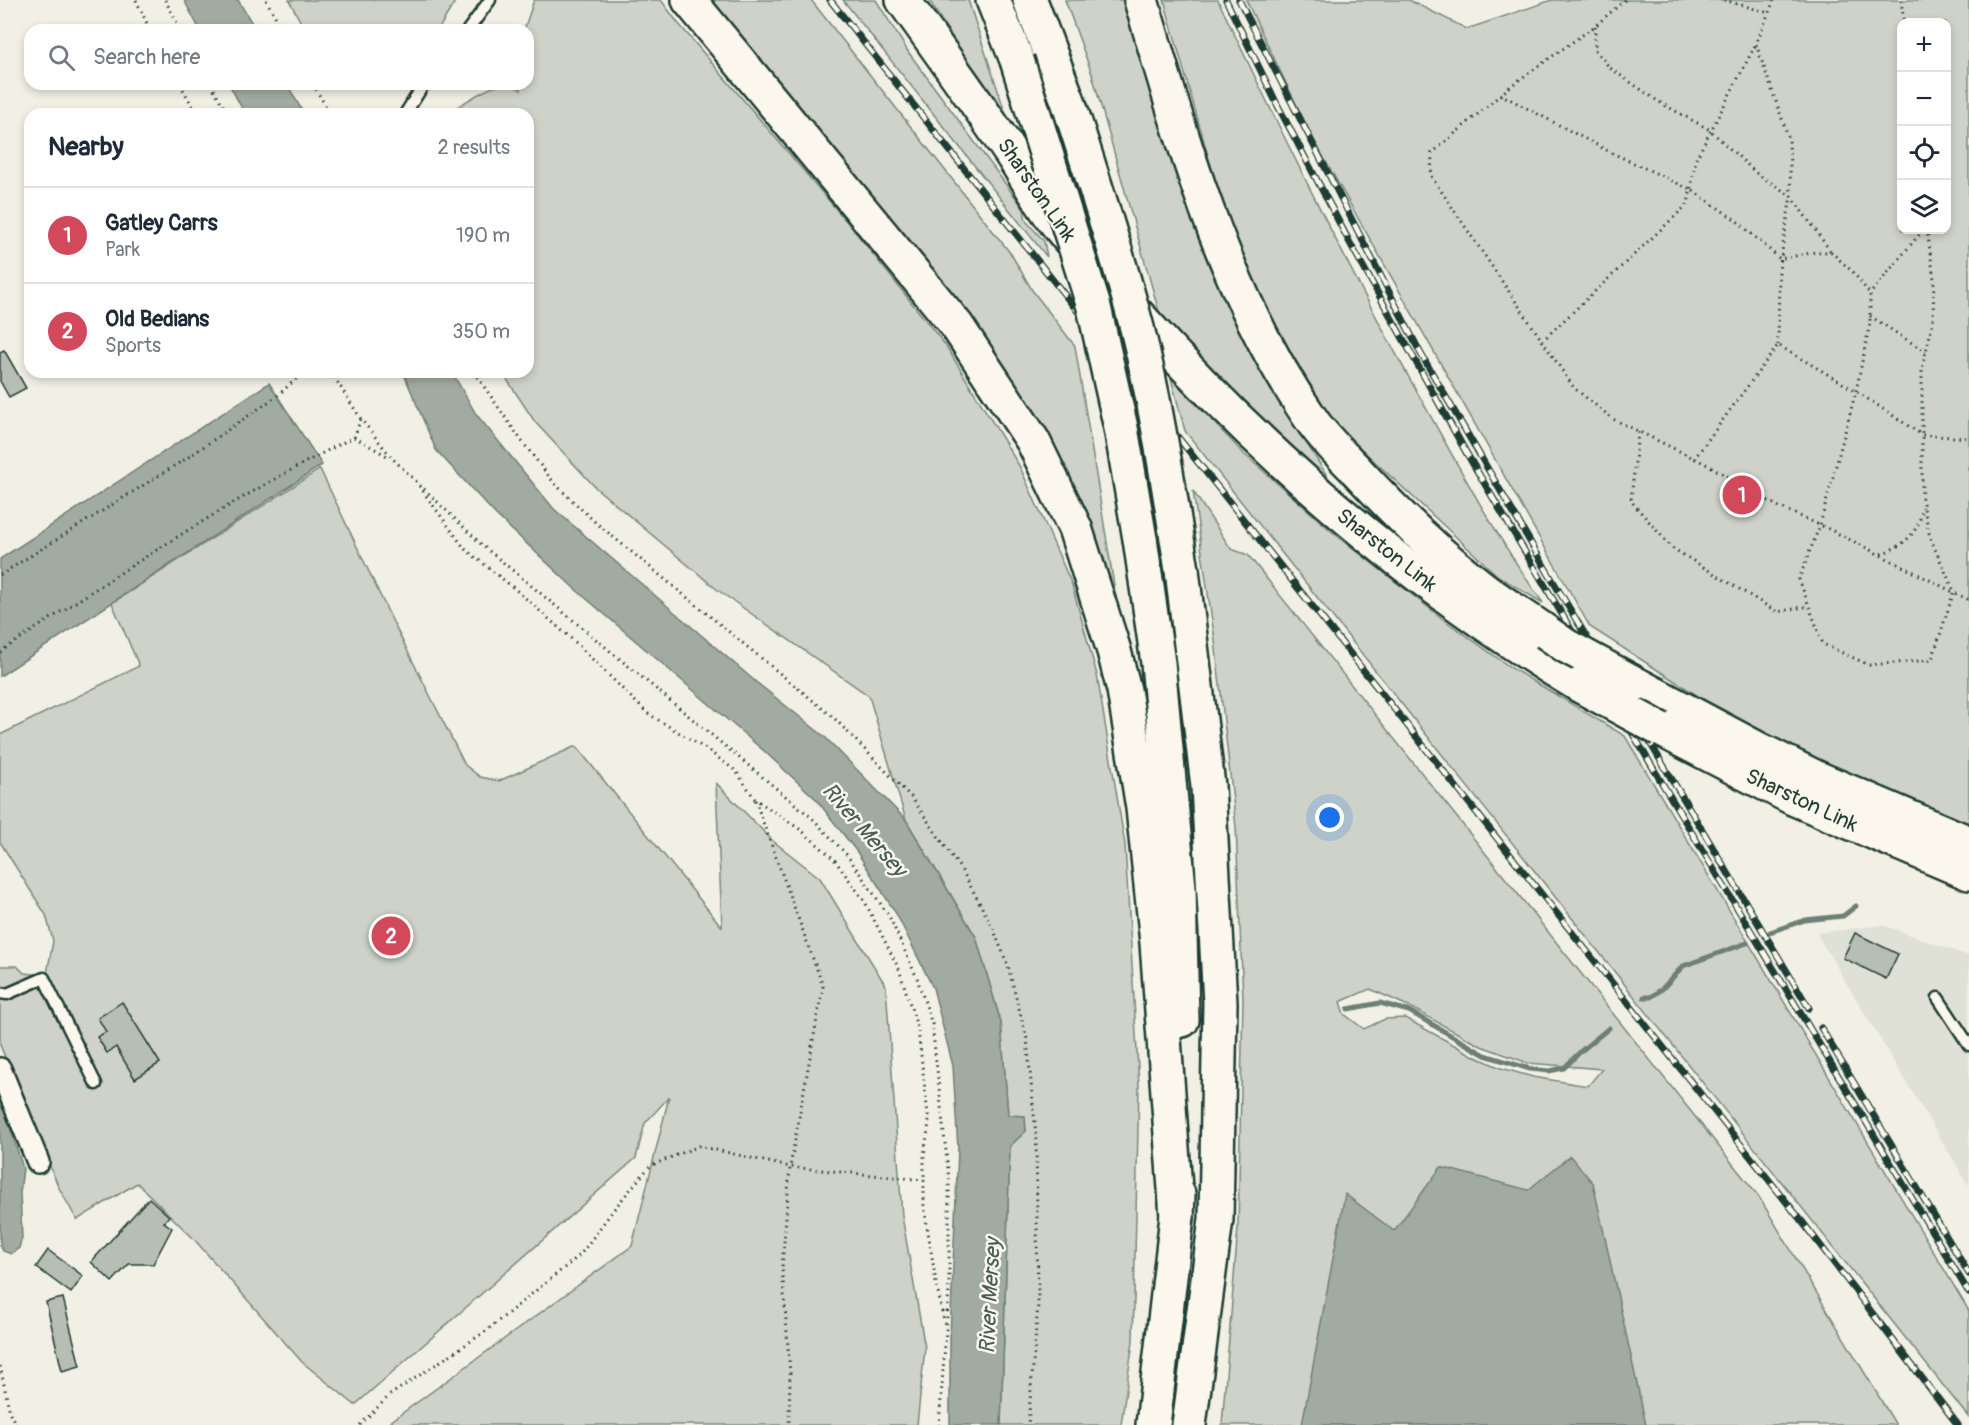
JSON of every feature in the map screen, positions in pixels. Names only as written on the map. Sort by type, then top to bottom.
[{"type":"highway","points":[[689,0],[957,326],[1033,441],[1075,528],[1122,680],[1142,797],[1157,943],[1177,1216]]},
{"type":"highway","points":[[903,0],[944,56]]},
{"type":"highway","points":[[913,0],[944,56]]},
{"type":"highway","points":[[993,0],[1017,60],[1094,307],[1121,428],[1158,663],[1179,888],[1183,998],[1177,1216],[1153,1425]]},
{"type":"highway","points":[[1030,0],[1068,101],[1105,216],[1137,329],[1164,457],[1182,570],[1208,786],[1220,1003],[1216,1219],[1189,1425]]},
{"type":"highway","points":[[1047,0],[1068,101]]},
{"type":"highway","name":"Sharston Link","points":[[1141,0],[1209,220],[1231,274],[1282,373],[1312,421],[1392,508],[1479,585],[1566,646],[1758,750],[1817,778],[1969,843]]},
{"type":"highway","name":"Sharston Link","points":[[944,56],[1056,224],[1161,341],[1226,410],[1293,472],[1407,567],[1494,630],[1579,685],[1792,798],[1969,873]]},
{"type":"street","points":[[0,1069],[38,1162]]},
{"type":"lane","points":[[472,24],[490,0]]},
{"type":"lane","points":[[409,108],[420,90]]},
{"type":"lane","points":[[0,993],[7,993],[44,978],[96,1084]]},
{"type":"lane","points":[[1938,998],[1969,1045]]},
{"type":"path","points":[[136,0],[147,24]]},
{"type":"path","points":[[165,0],[178,24]]},
{"type":"path","points":[[266,0],[280,24]]},
{"type":"path","points":[[1625,0],[1595,26],[1500,94],[1432,153],[1431,176],[1574,388],[1614,419],[1638,432],[1710,466],[1777,506],[1881,554],[1969,600]]},
{"type":"path","points":[[1724,0],[1769,13]]},
{"type":"path","points":[[1542,341],[1688,204],[1696,159],[1756,44],[1774,0]]},
{"type":"path","points":[[1901,0],[1903,18]]},
{"type":"path","points":[[1595,26],[1595,50],[1610,68],[1659,102],[1710,130],[1756,173],[1791,196],[1831,252],[1853,272],[1870,294],[1870,323],[1856,391],[1820,525],[1799,579],[1822,644],[1869,665],[1932,660],[1954,591],[1930,538],[1923,505],[1922,369],[1933,321],[1934,279],[1928,234]]},
{"type":"path","points":[[1694,459],[1778,345],[1780,259],[1791,196],[1789,139],[1756,44]]},
{"type":"path","points":[[183,90],[194,108]]},
{"type":"path","points":[[214,90],[225,108]]},
{"type":"path","points":[[316,90],[327,108]]},
{"type":"path","points":[[1500,94],[1610,152],[1690,189],[1736,220],[1780,259]]},
{"type":"path","points":[[1870,294],[1920,234]]},
{"type":"path","points":[[1780,259],[1815,252],[1831,252]]},
{"type":"path","points":[[1870,316],[1926,352]]},
{"type":"path","points":[[1778,345],[1856,391],[1922,435],[1969,438]]},
{"type":"path","points":[[0,575],[187,458],[277,396],[297,378]]},
{"type":"path","points":[[335,378],[392,458],[482,545],[812,818],[848,855],[888,916],[918,978],[932,1024],[949,1179],[949,1290],[939,1425]]},
{"type":"path","points":[[478,378],[555,484],[595,522],[832,717],[897,781],[917,805],[964,874],[993,928],[1008,966],[1027,1039],[1036,1135],[1038,1305],[1028,1425]]},
{"type":"path","points":[[0,652],[183,532],[299,464],[354,437],[362,419]]},
{"type":"path","points":[[1638,432],[1631,501],[1672,548],[1777,612],[1809,606]]},
{"type":"path","points":[[354,437],[392,458]]},
{"type":"path","points":[[413,478],[465,549],[575,642],[647,713],[706,749],[736,771],[755,799],[823,986],[790,1167],[782,1267],[790,1372],[789,1425]]},
{"type":"path","points":[[1881,554],[1907,540],[1920,521],[1923,505]]},
{"type":"path","points":[[755,799],[801,830],[834,859],[865,902],[899,969],[918,1030],[929,1123],[924,1155],[925,1215],[946,1330]]},
{"type":"path","points":[[360,1425],[390,1395],[486,1331],[580,1255],[650,1166],[699,1146],[790,1167],[924,1180]]},
{"type":"path","points":[[0,1366],[10,1413],[16,1425]]},
{"type":"shaded area","points":[[289,0],[456,0],[442,24],[302,24]]},
{"type":"shaded area","points":[[534,0],[661,0],[853,229],[946,346],[1020,467],[1072,585],[1097,675],[1125,845],[1139,1086],[1133,1341],[1121,1425],[1001,1425],[1010,1146],[1026,1131],[1024,1116],[1008,1115],[1001,1023],[976,937],[906,820],[869,696],[719,591],[596,488],[535,422],[506,378],[534,378],[534,108],[455,108],[486,90],[534,90],[534,24],[526,24]]},
{"type":"shaded area","points":[[703,0],[811,0],[1011,254],[1032,290],[1075,346],[1127,665],[1076,507]]},
{"type":"shaded area","points":[[843,0],[876,0],[909,53],[1024,209],[1026,221],[1044,241],[1047,257]]},
{"type":"shaded area","points":[[929,0],[968,0],[1013,136],[935,10]]},
{"type":"shaded area","points":[[1065,0],[1128,0],[1269,378],[1340,496],[1219,381],[1159,312],[1092,74]]},
{"type":"shaded area","points":[[1164,0],[1218,0],[1371,308],[1482,507],[1511,556],[1543,603],[1498,576],[1329,419],[1262,315],[1225,216]]},
{"type":"shaded area","points":[[1246,0],[1409,0],[1467,29],[1552,0],[1969,0],[1969,824],[1923,807],[1791,747],[1703,699],[1590,627],[1312,137]]},
{"type":"shaded area","points":[[1171,378],[1244,454],[1336,535],[1443,619],[1513,669],[1625,736],[1969,1311],[1969,1418],[1185,431]]},
{"type":"shaded area","points":[[320,469],[465,765],[480,777],[499,781],[576,746],[722,927],[716,783],[773,841],[820,878],[886,986],[902,1216],[925,1348],[917,1425],[386,1425],[632,1246],[669,1097],[645,1123],[636,1158],[355,1405],[302,1362],[193,1238],[137,1183],[77,1220],[59,1188],[0,1045],[0,966],[17,966],[24,973],[45,975],[53,941],[46,915],[0,842],[0,735],[139,666],[112,603]]},
{"type":"shaded area","points":[[1193,491],[1231,549],[1248,555],[1759,1197],[1896,1425],[1222,1425],[1238,1228],[1243,1000],[1236,827],[1215,641]],"holes":[[[1370,989],[1406,1005],[1481,1046],[1528,1063],[1602,1069],[1588,1086],[1533,1077],[1501,1068],[1476,1057],[1405,1018],[1385,1019],[1364,1029],[1344,1014],[1340,1002]]]},
{"type":"shaded area","points":[[1883,925],[1969,956],[1969,1186],[1816,933]]},
{"type":"water","points":[[184,0],[238,0],[252,24],[197,24]]},
{"type":"water","points":[[232,90],[290,90],[301,108],[242,108]]},
{"type":"water","name":"River Mersey","points":[[406,378],[455,378],[476,414],[554,509],[756,682],[825,737],[906,820],[976,937],[1001,1023],[1008,1115],[1025,1116],[1026,1131],[1010,1146],[1001,1425],[950,1425],[950,1337],[958,1149],[953,1066],[933,988],[897,915],[857,852],[816,799],[764,751],[574,588],[495,514],[436,450]]},
{"type":"water","points":[[269,383],[322,465],[0,676],[0,559]]},
{"type":"water","points":[[0,1096],[23,1168],[20,1193],[22,1238],[19,1248],[11,1254],[3,1251],[0,1245]]},
{"type":"water","points":[[1570,1156],[1593,1183],[1646,1425],[1302,1425],[1345,1194],[1394,1231],[1441,1167],[1528,1190]]},
{"type":"building","points":[[4,350],[26,388],[9,397],[0,381],[0,352]]},
{"type":"building","points":[[1855,933],[1898,954],[1886,979],[1843,958]]},
{"type":"building","points":[[122,1002],[160,1063],[135,1079],[116,1047],[107,1053],[97,1037],[106,1032],[98,1018]]},
{"type":"building","points":[[149,1198],[169,1216],[164,1222],[172,1228],[153,1264],[129,1264],[112,1282],[91,1262]]},
{"type":"building","points":[[48,1250],[83,1276],[71,1293],[36,1267]]},
{"type":"building","points":[[63,1298],[80,1366],[62,1371],[46,1302]]},
{"type":"waterway","points":[[1770,932],[1805,920],[1843,916],[1856,906]]},
{"type":"waterway","points":[[1644,997],[1651,997],[1662,989],[1683,966],[1747,943]]},
{"type":"waterway","points":[[1348,1009],[1380,1003],[1409,1011],[1485,1055],[1530,1069],[1549,1071],[1564,1068],[1609,1028]]},
{"type":"railway","points":[[830,0],[1804,1224],[1958,1425]]},
{"type":"railway","points":[[1226,0],[1278,106],[1350,243],[1467,454],[1969,1293]]},
{"type":"railway","points":[[1239,0],[1421,354],[1550,576],[1809,1008]]},
{"type":"railway","points":[[1821,1028],[1969,1274]]},
{"type":"place","name":"Gatley Carrs","points":[[1742,495]]},
{"type":"place","name":"Old Bedians","points":[[391,936]]}]
